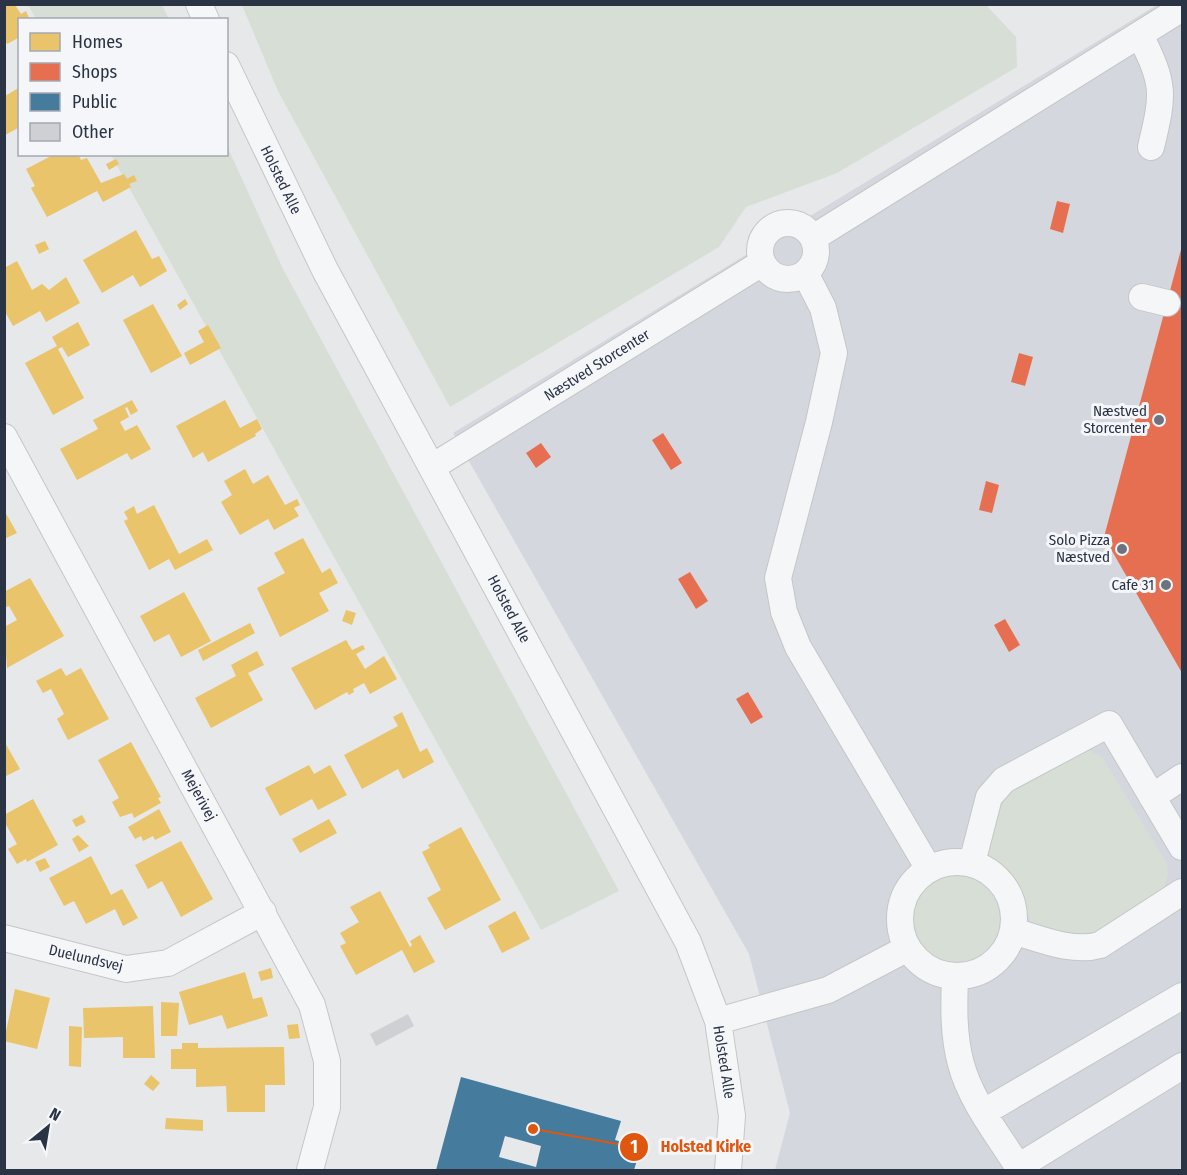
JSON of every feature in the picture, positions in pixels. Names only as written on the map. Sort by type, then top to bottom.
[{"type":"street","points":[[813,238],[1182,8]]},
{"type":"street","points":[[1140,35],[1159,74],[1161,108],[1151,147]]},
{"type":"street","name":"Holsted Alle","points":[[228,69],[325,270],[688,942],[718,1021],[732,1116],[728,1170]]},
{"type":"street","points":[[790,222],[800,225],[813,238],[816,257],[805,273],[790,279],[781,279],[773,276],[762,263],[760,243],[771,228],[790,222]]},
{"type":"street","name":"Næstved Storcenter","points":[[432,467],[762,263]]},
{"type":"street","points":[[805,273],[823,308],[834,353],[819,422],[778,578],[784,612],[798,647],[929,869]]},
{"type":"street","name":"Mejerivej","points":[[4,437],[312,1005],[327,1061],[327,1107],[310,1170]]},
{"type":"street","points":[[972,863],[989,797],[995,788],[1004,780],[1109,724],[1182,847]]},
{"type":"street","points":[[1152,796],[1182,777]]},
{"type":"street","points":[[972,863],[988,871],[1001,882],[1010,897],[1014,914],[1013,932],[1005,950],[992,964],[974,973],[955,976],[936,972],[921,962],[909,948],[902,931],[900,913],[905,896],[915,880],[929,869],[943,864],[972,863]]},
{"type":"street","points":[[1013,932],[1076,948],[1089,948],[1100,945],[1182,892]]},
{"type":"street","name":"Duelundsvej","points":[[4,939],[126,969],[168,963],[263,912]]},
{"type":"street","points":[[718,1021],[828,990],[909,948]]},
{"type":"street","points":[[955,976],[954,1021],[961,1064],[984,1112],[1019,1169],[1182,1066]]},
{"type":"street","points":[[984,1112],[1182,996]]},
{"type":"shaded area","points":[[28,5],[162,5],[168,18],[35,18]]},
{"type":"shaded area","points":[[242,5],[986,5],[1016,37],[1017,67],[837,173],[746,207],[719,247],[450,407],[278,91]]},
{"type":"shaded area","points":[[1157,5],[1182,5],[1182,1170],[775,1170],[790,1113],[749,954],[453,433]]},
{"type":"shaded area","points":[[228,148],[283,269],[619,891],[541,930],[112,156],[228,156]]},
{"type":"shaded area","points":[[1089,750],[1103,758],[1167,863],[1168,875],[1163,891],[1083,940],[1032,927],[1021,893],[1012,877],[986,854],[1003,793],[1074,752]]},
{"type":"shaded area","points":[[957,876],[981,883],[993,895],[1000,919],[993,943],[981,955],[957,962],[933,955],[921,943],[914,919],[921,895],[933,883]]},
{"type":"building: Homes","points":[[4,5],[15,5],[21,14],[26,11],[29,18],[18,18],[18,38],[7,44],[4,38]]},
{"type":"building: Homes","points":[[18,88],[18,128],[5,135],[5,96]]},
{"type":"building: Homes","points":[[51,156],[79,156],[81,160],[87,158],[101,183],[124,174],[127,179],[134,175],[137,181],[129,184],[131,187],[103,202],[97,191],[47,217],[31,188],[35,186],[26,169]]},
{"type":"building: Homes","points":[[116,159],[119,164],[109,170],[106,164]]},
{"type":"building: Homes","points":[[136,230],[152,259],[159,256],[167,271],[140,287],[133,275],[102,293],[83,260]]},
{"type":"building: Homes","points":[[45,241],[49,249],[39,254],[35,245]]},
{"type":"building: Homes","points":[[17,261],[32,290],[42,284],[49,290],[66,277],[80,303],[46,322],[40,311],[13,326],[4,310],[4,268]]},
{"type":"building: Homes","points":[[185,299],[188,304],[180,310],[177,305]]},
{"type":"building: Homes","points":[[153,304],[182,356],[151,373],[123,320]]},
{"type":"building: Homes","points":[[78,322],[90,345],[68,357],[62,347],[58,349],[84,398],[53,415],[25,363],[57,346],[52,337]]},
{"type":"building: Homes","points":[[208,325],[221,348],[190,365],[184,353],[204,342],[198,331]]},
{"type":"building: Homes","points":[[132,400],[138,411],[131,415],[127,407],[125,408],[129,417],[120,422],[125,431],[137,425],[151,449],[131,460],[127,453],[77,480],[60,449],[98,429],[93,420]]},
{"type":"building: Homes","points":[[225,400],[240,428],[257,419],[262,429],[255,434],[256,436],[208,462],[203,452],[193,458],[176,426]]},
{"type":"building: Homes","points":[[245,469],[253,484],[268,475],[285,505],[297,499],[300,505],[294,508],[299,516],[274,530],[268,519],[240,535],[221,502],[232,495],[224,481]]},
{"type":"building: Homes","points":[[154,505],[179,554],[207,539],[213,550],[175,570],[169,559],[149,570],[124,521],[128,519],[124,512],[134,506],[137,514]]},
{"type":"building: Homes","points":[[4,510],[17,533],[4,539]]},
{"type":"building: Homes","points":[[303,538],[322,573],[330,568],[338,583],[319,593],[329,611],[280,637],[257,588],[285,573],[274,553]]},
{"type":"building: Homes","points":[[30,578],[64,636],[7,668],[4,627],[17,620],[9,606],[4,608],[4,592]]},
{"type":"building: Homes","points":[[184,592],[211,641],[181,657],[169,634],[154,642],[140,616]]},
{"type":"building: Homes","points":[[346,610],[356,613],[352,625],[342,621]]},
{"type":"building: Homes","points":[[250,623],[255,633],[203,661],[198,650]]},
{"type":"building: Homes","points":[[346,640],[352,650],[363,645],[365,649],[356,654],[365,669],[384,656],[397,679],[370,694],[364,683],[353,689],[354,692],[349,695],[347,692],[315,710],[291,668]]},
{"type":"building: Homes","points":[[257,651],[264,665],[248,673],[263,700],[211,728],[195,698],[236,676],[231,665]]},
{"type":"building: Homes","points":[[61,668],[66,676],[81,668],[109,719],[68,740],[57,719],[64,714],[51,689],[43,693],[36,681]]},
{"type":"building: Homes","points":[[402,712],[420,752],[427,748],[434,762],[403,779],[398,769],[362,789],[344,755],[398,726],[393,717]]},
{"type":"building: Homes","points":[[4,741],[20,769],[4,777]]},
{"type":"building: Homes","points":[[131,742],[161,797],[158,798],[161,803],[134,818],[132,813],[120,817],[112,802],[119,798],[98,760]]},
{"type":"building: Homes","points":[[309,765],[314,774],[330,765],[347,795],[318,810],[312,799],[280,816],[265,788]]},
{"type":"building: Homes","points":[[33,799],[58,845],[27,862],[26,859],[17,864],[8,849],[17,844],[4,821],[4,815]]},
{"type":"building: Homes","points":[[159,809],[171,832],[155,840],[153,836],[143,841],[141,836],[135,839],[128,827]]},
{"type":"building: Homes","points":[[82,815],[86,822],[76,827],[72,820]]},
{"type":"building: Homes","points":[[329,819],[337,833],[300,853],[292,839]]},
{"type":"building: Homes","points":[[461,827],[501,900],[445,930],[427,898],[441,890],[422,852],[430,848],[428,845]]},
{"type":"building: Homes","points":[[78,835],[89,846],[79,852],[72,839]]},
{"type":"building: Homes","points":[[181,841],[213,899],[181,917],[162,881],[148,889],[135,865]]},
{"type":"building: Homes","points":[[91,856],[111,895],[122,889],[138,918],[123,926],[115,909],[86,924],[74,901],[64,906],[49,878]]},
{"type":"building: Homes","points":[[45,858],[50,867],[40,872],[35,862]]},
{"type":"building: Homes","points":[[380,891],[410,947],[412,945],[410,941],[420,935],[435,962],[414,973],[402,950],[356,975],[340,946],[346,943],[340,933],[359,922],[350,907]]},
{"type":"building: Homes","points":[[515,911],[530,939],[502,953],[488,926]]},
{"type":"building: Homes","points":[[271,968],[273,978],[261,981],[258,972]]},
{"type":"building: Homes","points":[[245,972],[253,999],[262,997],[268,1016],[227,1029],[222,1015],[189,1025],[179,992]]},
{"type":"building: Homes","points":[[15,989],[50,998],[37,1049],[4,1041]]},
{"type":"building: Homes","points":[[161,1002],[179,1003],[177,1036],[161,1036]]},
{"type":"building: Homes","points":[[153,1006],[155,1058],[123,1058],[123,1037],[84,1038],[83,1008]]},
{"type":"building: Homes","points":[[298,1024],[300,1038],[289,1039],[287,1025]]},
{"type":"building: Homes","points":[[69,1026],[82,1027],[81,1067],[69,1066]]},
{"type":"building: Homes","points":[[182,1043],[198,1043],[198,1048],[284,1047],[285,1085],[265,1085],[265,1112],[227,1112],[226,1086],[196,1087],[196,1069],[171,1069],[171,1049],[182,1049]]},
{"type":"building: Homes","points":[[151,1075],[160,1083],[153,1091],[144,1084]]},
{"type":"building: Homes","points":[[166,1118],[203,1120],[203,1131],[165,1129]]},
{"type":"building: Shops","points":[[1057,201],[1070,204],[1063,233],[1050,229]]},
{"type":"building: Shops","name":"Næstved Storcenter","points":[[1182,246],[1182,673],[1104,537]]},
{"type":"building: Shops","points":[[1019,353],[1033,357],[1025,386],[1011,382]]},
{"type":"building: Shops","points":[[663,433],[682,463],[671,470],[652,440]]},
{"type":"building: Shops","points":[[541,443],[551,457],[536,468],[526,453]]},
{"type":"building: Shops","points":[[986,481],[999,485],[992,513],[979,510]]},
{"type":"building: Shops","points":[[690,572],[708,601],[696,609],[678,579]]},
{"type":"building: Shops","points":[[1005,619],[1020,645],[1009,652],[994,625]]},
{"type":"building: Shops","points":[[748,692],[763,717],[751,724],[736,699]]},
{"type":"building: Public","points":[[461,1077],[621,1121],[615,1140],[641,1147],[634,1170],[436,1170]],"holes":[[[505,1136],[541,1146],[536,1167],[499,1157]]]},
{"type":"building: Other","points":[[408,1014],[414,1026],[376,1046],[370,1034]]},
{"type":"place","name":"Næstved Storcenter","points":[[1159,420]]},
{"type":"place","name":"Solo Pizza Næstved","points":[[1122,549]]},
{"type":"place","name":"Cafe 31","points":[[1166,585]]},
{"type":"place","name":"Holsted Kirke","points":[[533,1129]]}]
